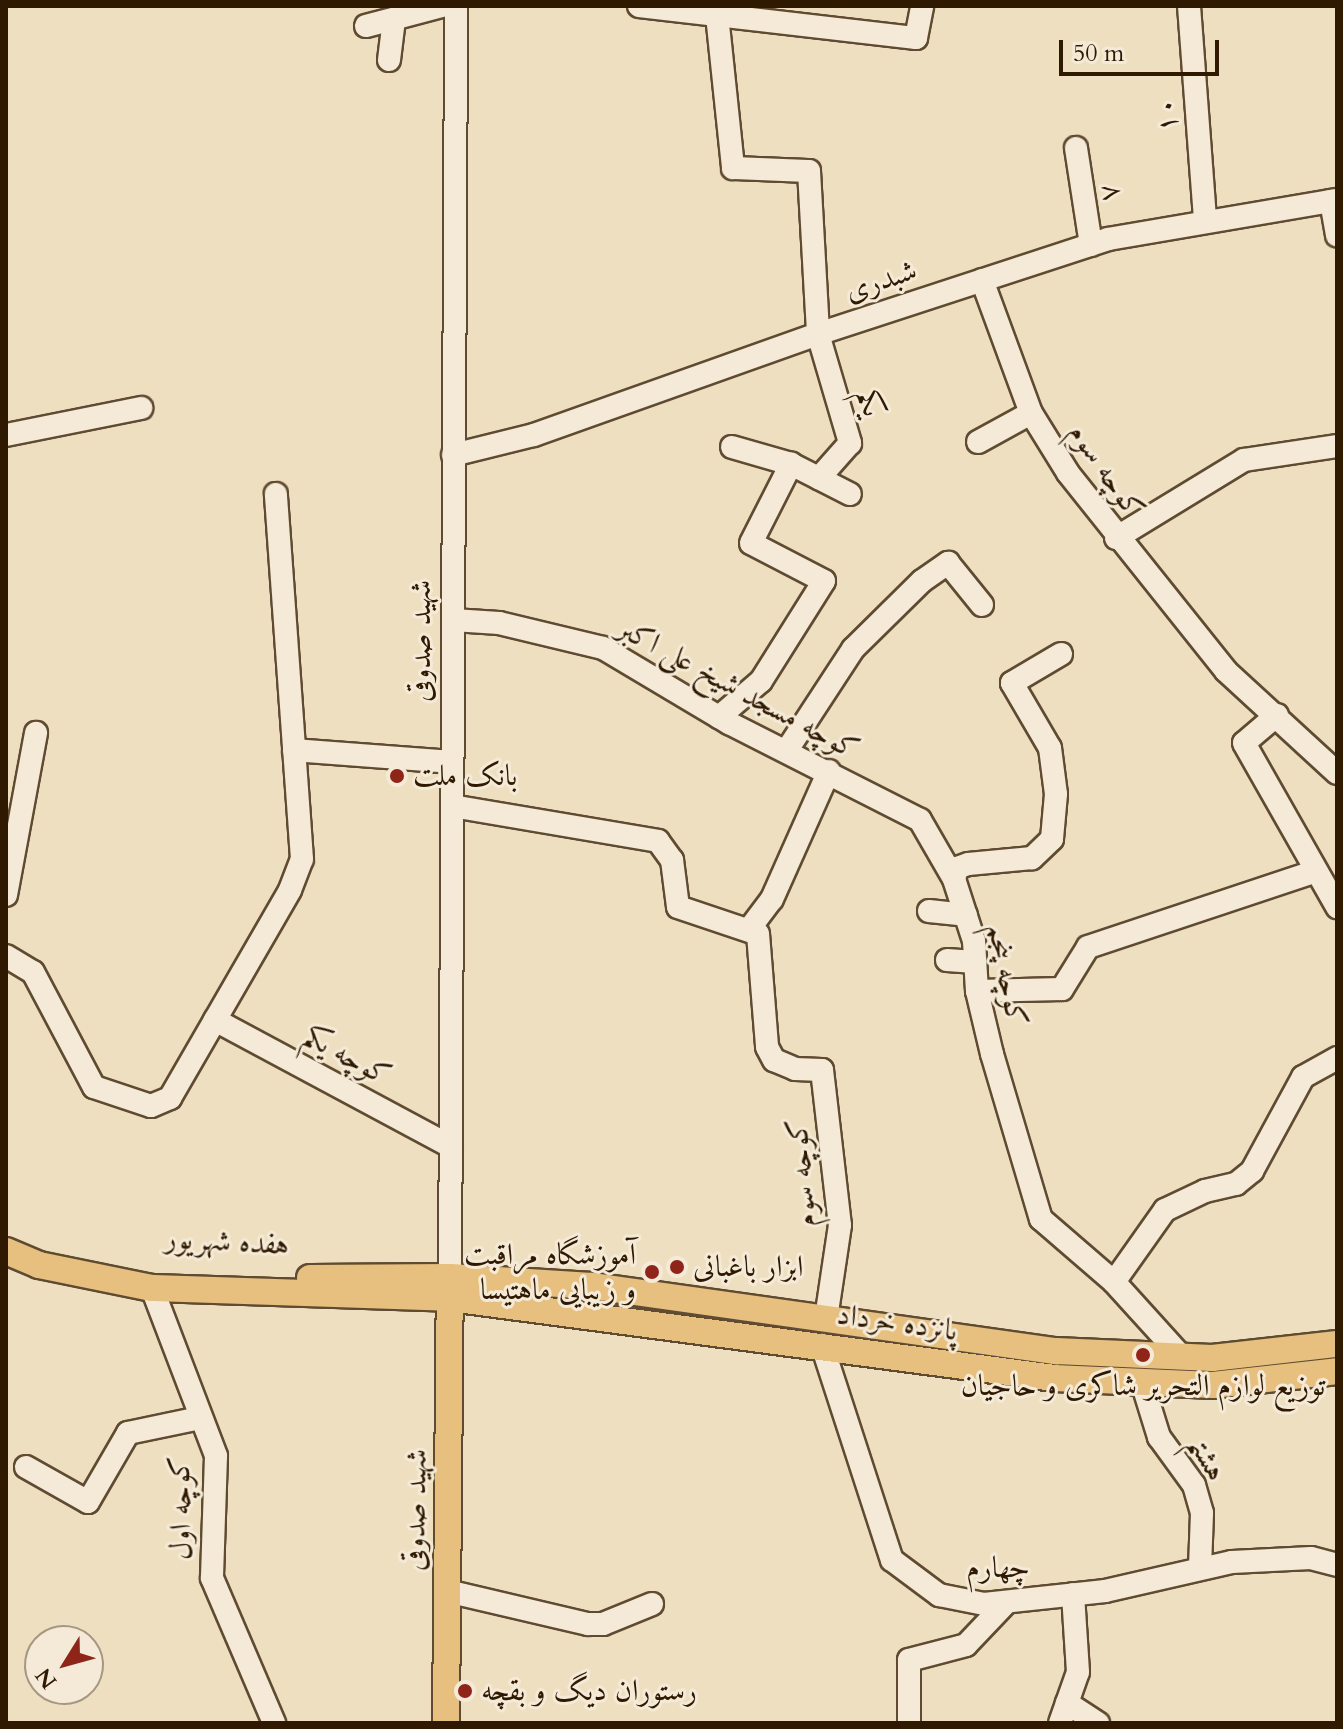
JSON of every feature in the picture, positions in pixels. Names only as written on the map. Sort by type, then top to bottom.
[{"type":"main road","name":"هفده شهریور","points":[[6,1232],[44,1248],[155,1271],[450,1287]]},
{"type":"main road","name":"هفده شهریور","points":[[6,1251],[39,1265],[152,1288],[450,1287]]},
{"type":"main road","name":"پانزده خرداد","points":[[450,1287],[592,1286],[1056,1351],[1181,1356],[1337,1344]]},
{"type":"main road","name":"پانزده خرداد","points":[[450,1287],[1054,1378],[1213,1385],[1337,1371]]},
{"type":"main road","name":"شهید صدوقی","points":[[446,1723],[450,1287]]},
{"type":"main road","points":[[822,1345],[826,1319]]},
{"type":"street","points":[[366,26],[442,6]]},
{"type":"street","name":"شهید صدوقی","points":[[450,1287],[456,6]]},
{"type":"street","points":[[639,6],[916,38],[922,6]]},
{"type":"street","name":"۱۰","points":[[1189,6],[1205,219]]},
{"type":"street","points":[[717,15],[733,168],[809,171],[818,334]]},
{"type":"street","points":[[389,60],[394,19]]},
{"type":"street","name":"۸","points":[[1076,148],[1091,245]]},
{"type":"street","points":[[1334,200],[1337,235]]},
{"type":"street","name":"شبدری","points":[[453,455],[534,435],[818,334],[1091,245],[1205,219],[1334,200]]},
{"type":"street","name":"کوچه سوم","points":[[982,280],[1031,413],[1049,447],[1116,538],[1226,671],[1337,773]]},
{"type":"street","name":"یکم","points":[[818,334],[850,443],[819,478]]},
{"type":"street","points":[[6,435],[141,408]]},
{"type":"street","points":[[978,442],[1031,413]]},
{"type":"street","points":[[1116,538],[1244,460],[1337,446]]},
{"type":"street","points":[[732,447],[791,464],[850,494]]},
{"type":"street","points":[[719,717],[761,681],[824,581],[751,543],[791,464]]},
{"type":"street","points":[[6,956],[33,972],[94,1087],[151,1106],[170,1098],[290,890],[302,859],[276,494]]},
{"type":"street","points":[[787,750],[853,649],[922,581],[948,563],[982,605]]},
{"type":"street","name":"کوچه مسجد شیخ علی اکبر","points":[[453,620],[499,623],[603,648],[719,717],[920,820],[954,879]]},
{"type":"street","points":[[954,879],[957,868],[968,864],[1032,858],[1052,839],[1056,794],[1050,748],[1012,683],[1061,654]]},
{"type":"street","points":[[1277,715],[1244,743],[1337,907]]},
{"type":"street","points":[[6,895],[36,733]]},
{"type":"street","points":[[294,750],[452,762]]},
{"type":"street","points":[[452,806],[658,841],[672,860],[678,907],[750,928],[772,899],[829,771]]},
{"type":"street","points":[[977,991],[1062,989],[1088,947],[1316,871]]},
{"type":"street","name":"کوچه پنجم","points":[[954,879],[966,915],[977,991],[1041,1219],[1114,1282],[1181,1356]]},
{"type":"street","points":[[929,911],[966,915]]},
{"type":"street","name":"کوچه سوم","points":[[750,928],[758,934],[760,945],[767,1047],[774,1060],[795,1069],[822,1070],[840,1225],[826,1319]]},
{"type":"street","points":[[947,960],[975,962]]},
{"type":"street","name":"کوچه یکم","points":[[215,1020],[450,1146]]},
{"type":"street","points":[[1114,1282],[1165,1210],[1198,1194],[1236,1184],[1252,1171],[1303,1077],[1337,1058]]},
{"type":"street","name":"کوچه اول","points":[[152,1288],[216,1456],[212,1578],[274,1723]]},
{"type":"street","name":"چهارم","points":[[822,1345],[892,1560],[939,1595],[984,1604],[1073,1594],[1200,1568],[1311,1558],[1337,1565]]},
{"type":"street","name":"هشتم","points":[[1142,1382],[1159,1437],[1194,1485],[1202,1513],[1200,1568]]},
{"type":"street","points":[[26,1467],[88,1502],[128,1433],[200,1418]]},
{"type":"street","points":[[447,1591],[588,1624],[603,1624],[652,1604]]},
{"type":"street","points":[[1073,1594],[1078,1672],[1064,1713],[1098,1723]]},
{"type":"street","points":[[909,1723],[909,1660],[966,1645],[1007,1602]]},
{"type":"place","name":"بانک ملت","points":[[397,776]]},
{"type":"place","name":"ابزار باغبانی","points":[[677,1267]]},
{"type":"place","name":"آموزشگاه مراقبت و زیبایی ماهتیسا","points":[[652,1272]]},
{"type":"place","name":"توزیع لوازم التحریر شاکری و حاجیان","points":[[1143,1355]]},
{"type":"place","name":"رستوران دیگ و بقچه","points":[[465,1691]]}]
